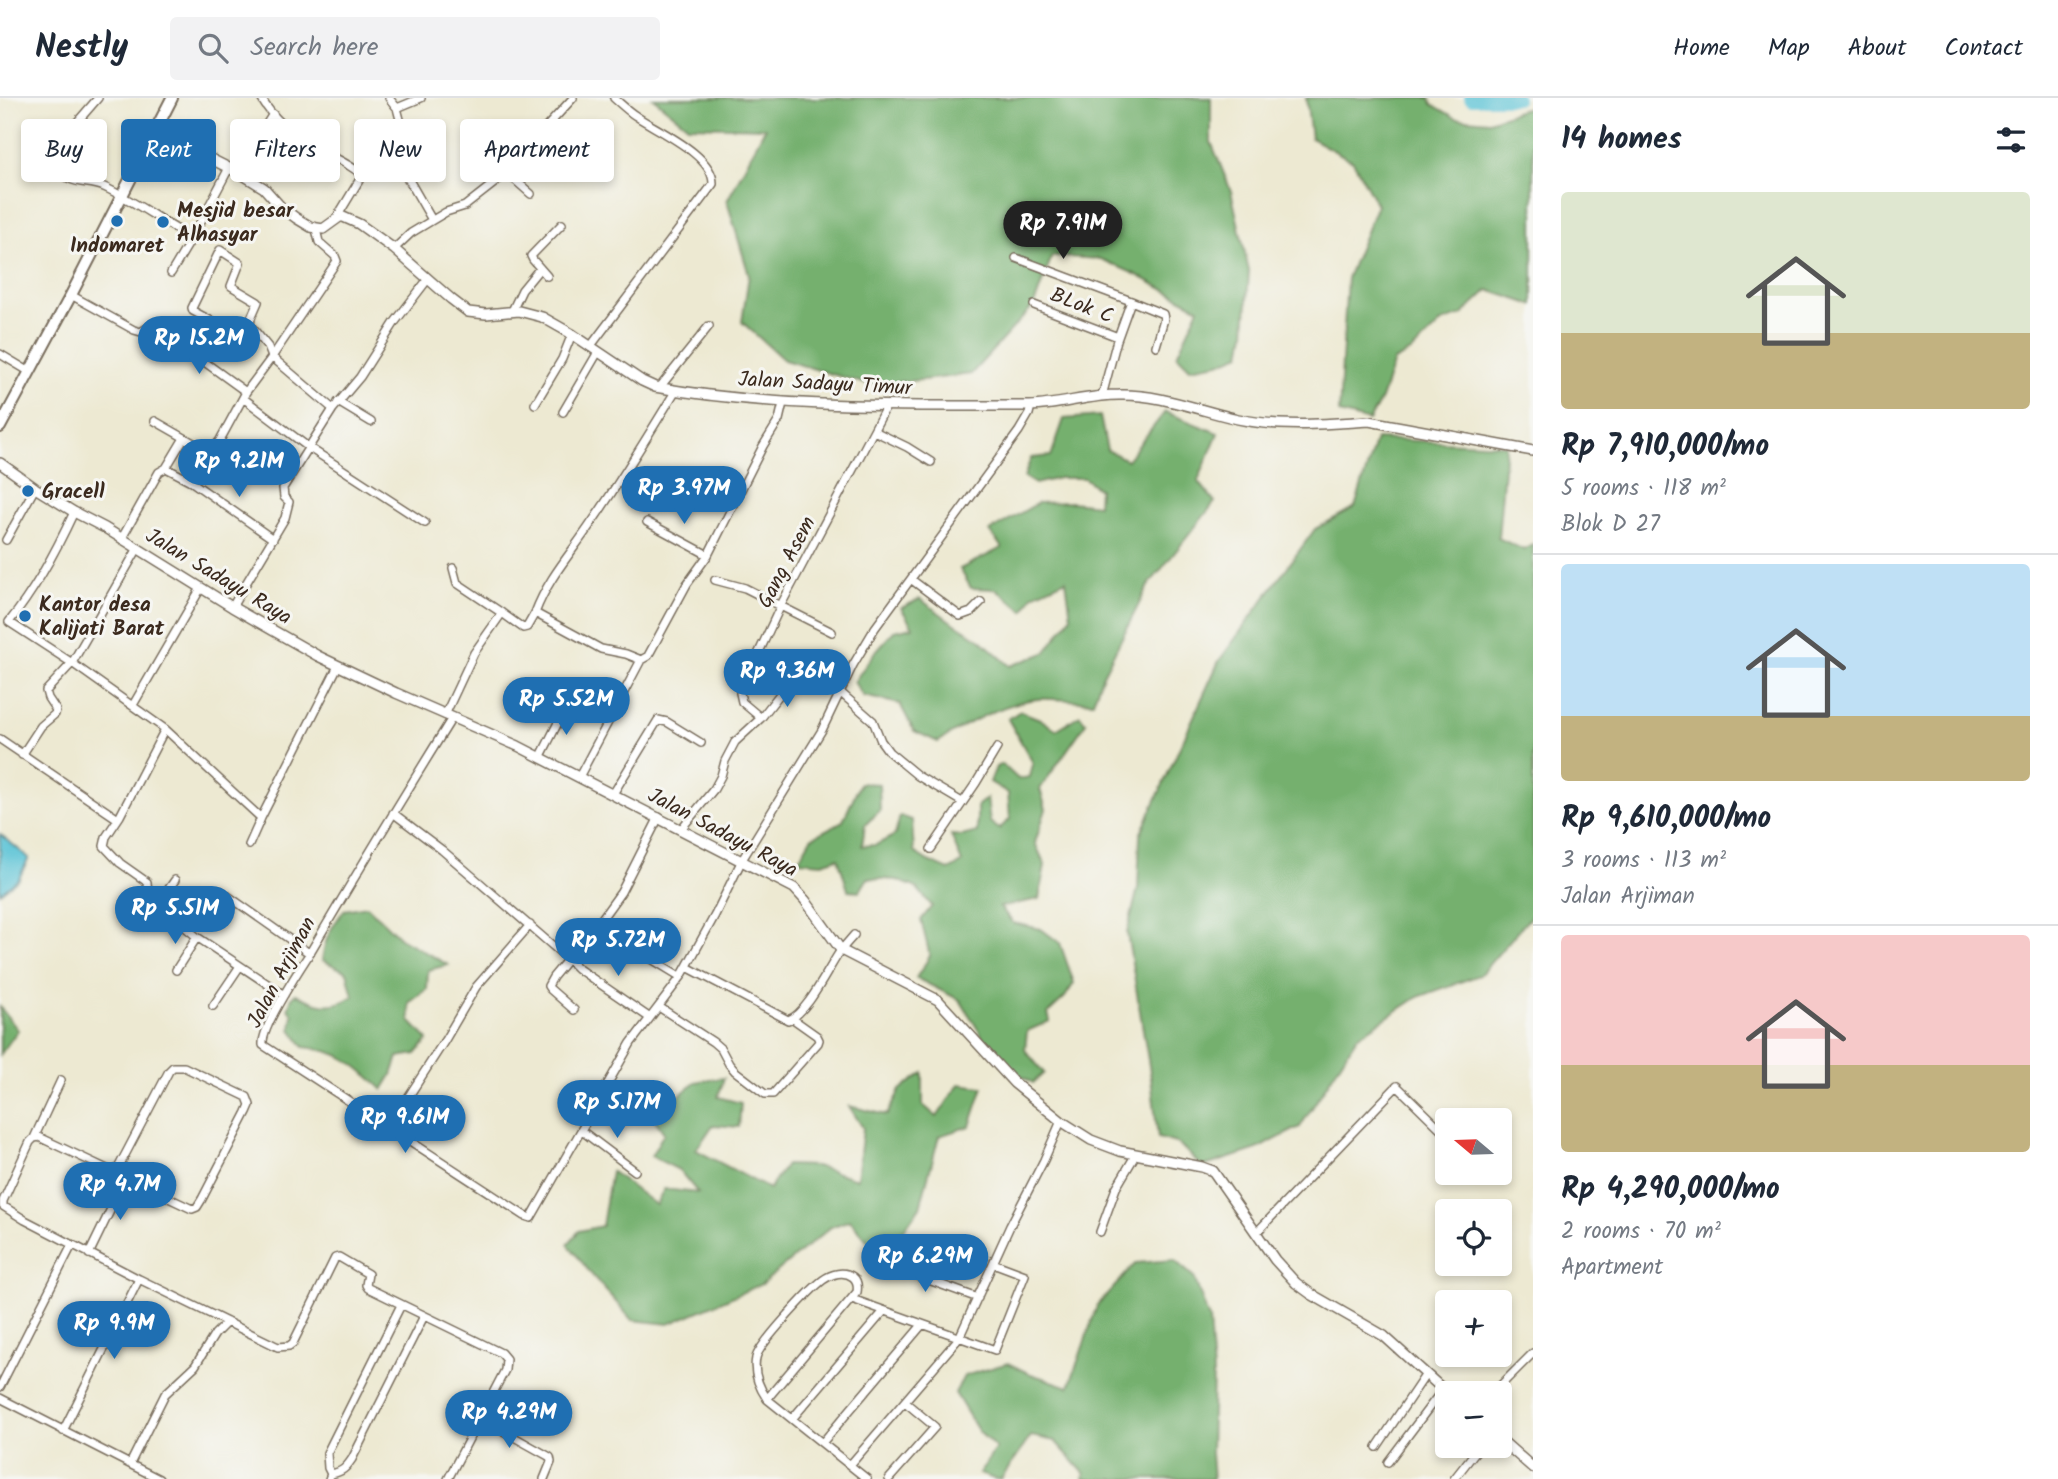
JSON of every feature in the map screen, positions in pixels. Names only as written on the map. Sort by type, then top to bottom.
[{"type":"main road","points":[[161,119],[172,98]]},
{"type":"main road","points":[[0,426],[128,182]]},
{"type":"street","points":[[80,119],[98,98]]},
{"type":"street","points":[[253,182],[264,188],[286,211],[316,229],[327,227],[337,218],[361,174],[312,146],[273,114],[261,98]]},
{"type":"street","points":[[389,98],[397,107],[402,131],[396,166],[409,180],[432,220]]},
{"type":"street","points":[[397,107],[421,98]]},
{"type":"street","points":[[563,412],[594,349],[713,184],[707,167],[682,143],[639,118],[614,98]]},
{"type":"street","points":[[552,119],[570,99]]},
{"type":"street","points":[[269,119],[273,114]]},
{"type":"street","points":[[172,273],[230,173]]},
{"type":"street","points":[[78,182],[102,186],[192,238]]},
{"type":"street","points":[[394,249],[411,233],[432,220],[465,206],[494,182]]},
{"type":"street","points":[[517,182],[531,194]]},
{"type":"street","name":"Jalan Sadayu Timur","points":[[337,218],[345,216],[351,219],[394,249],[461,307],[472,313],[512,311],[542,317],[642,381],[660,387],[783,403],[886,407],[1031,405],[1119,394],[1164,398],[1257,422],[1348,424],[1369,421],[1533,451]]},
{"type":"street","points":[[547,276],[531,259],[532,255],[562,225]]},
{"type":"street","points":[[189,480],[220,440],[244,395],[337,261],[319,242],[316,229]]},
{"type":"street","points":[[250,321],[230,331],[192,309],[220,250],[240,263],[231,284],[232,288],[258,302],[250,321],[272,357],[333,409]]},
{"type":"street","points":[[1016,258],[1161,313],[1164,319],[1156,346]]},
{"type":"street","points":[[512,311],[523,290],[540,268]]},
{"type":"street","points":[[232,607],[289,507],[283,488],[333,409],[360,377],[395,322],[428,279]]},
{"type":"street","points":[[71,295],[134,330],[141,332],[153,324],[164,327],[196,348],[199,358],[308,447],[425,523]]},
{"type":"street","points":[[1102,396],[1131,301]]},
{"type":"street","name":"BLok C","points":[[1034,305],[1118,337]]},
{"type":"street","points":[[660,387],[709,326]]},
{"type":"street","points":[[535,404],[558,366],[572,334]]},
{"type":"street","points":[[0,354],[30,372]]},
{"type":"street","points":[[453,568],[457,583],[523,628],[527,627],[557,569],[609,498],[676,390]]},
{"type":"street","points":[[338,402],[371,422]]},
{"type":"street","points":[[579,778],[641,660],[648,656],[687,584],[708,555],[763,446],[774,430],[783,403]]},
{"type":"street","name":"Jalan Arjiman","points":[[502,613],[474,653],[449,717],[284,995],[263,1035],[263,1045],[528,1218],[535,1215],[631,1043],[687,967],[741,860],[822,730],[853,665],[875,628],[1019,431],[1031,405]]},
{"type":"street","name":"Gang Asem","points":[[761,718],[743,702],[740,693],[782,605],[886,407]]},
{"type":"street","points":[[155,421],[211,453]]},
{"type":"street","points":[[874,430],[932,462]]},
{"type":"street","points":[[122,538],[159,471],[166,468],[184,438]]},
{"type":"street","name":"Jalan Sadayu Raya","points":[[0,463],[35,488],[122,538],[232,607],[338,666],[540,758],[659,817],[799,892],[841,950],[938,1000],[1008,1076],[1061,1121],[1091,1140],[1120,1151],[1209,1169],[1217,1176],[1275,1260],[1296,1283],[1384,1336],[1435,1382]]},
{"type":"street","points":[[166,468],[189,480],[273,539]]},
{"type":"street","points":[[6,540],[35,488]]},
{"type":"street","points":[[9,622],[41,576],[74,512]]},
{"type":"street","points":[[647,522],[708,555]]},
{"type":"street","points":[[22,755],[41,726],[55,715],[56,710],[46,691],[72,663],[138,548]]},
{"type":"street","points":[[716,580],[745,588],[832,632]]},
{"type":"street","points":[[912,580],[959,615],[971,612],[981,602]]},
{"type":"street","points":[[133,705],[201,587]]},
{"type":"street","points":[[536,613],[601,649],[641,660]]},
{"type":"street","points":[[0,620],[9,622],[72,663],[165,729],[261,818]]},
{"type":"street","points":[[249,845],[338,666]]},
{"type":"street","points":[[681,829],[714,789],[721,776],[724,761],[735,742],[761,718],[790,681]]},
{"type":"street","points":[[840,692],[873,721],[889,752],[918,776],[962,802]]},
{"type":"street","points":[[540,758],[568,703]]},
{"type":"street","points":[[613,794],[658,720],[667,722],[701,743]]},
{"type":"street","points":[[165,729],[106,837],[104,846],[120,863],[147,882],[148,895],[197,937],[284,995]]},
{"type":"street","points":[[0,739],[118,819]]},
{"type":"street","points":[[931,849],[997,747]]},
{"type":"street","points":[[393,813],[442,850],[577,968],[650,1018]]},
{"type":"street","points":[[574,1010],[548,986],[568,959],[577,953],[621,892],[659,817]]},
{"type":"street","points":[[158,904],[175,880]]},
{"type":"street","points":[[221,891],[309,953]]},
{"type":"street","points":[[389,1127],[476,987],[530,925]]},
{"type":"street","points":[[793,1019],[854,935]]},
{"type":"street","points":[[176,970],[197,937]]},
{"type":"street","points":[[645,955],[681,977]]},
{"type":"street","points":[[213,1006],[240,966]]},
{"type":"street","points":[[659,1007],[713,1042],[721,1049],[735,1071],[765,1094],[773,1094],[818,1043],[817,1036],[793,1019],[784,1018],[687,967]]},
{"type":"street","points":[[34,1138],[38,1137],[115,1174],[126,1178],[186,1208],[192,1209],[197,1207],[247,1112],[250,1105],[247,1097],[184,1068],[173,1066],[115,1174]]},
{"type":"street","points":[[61,1080],[30,1142],[3,1206],[89,1254],[278,1347],[293,1343],[337,1257],[368,1274],[366,1287],[501,1353],[506,1359],[502,1376],[448,1479]]},
{"type":"street","points":[[1256,1233],[1396,1086],[1435,1123]]},
{"type":"street","points":[[850,1465],[959,1338],[1061,1121]]},
{"type":"street","points":[[582,1131],[635,1171]]},
{"type":"street","points":[[1100,1231],[1116,1188],[1136,1154]]},
{"type":"street","points":[[89,1254],[126,1178]]},
{"type":"street","points":[[0,1387],[72,1245]]},
{"type":"street","points":[[852,1299],[995,1350],[1025,1275],[993,1263]]},
{"type":"street","points":[[882,1264],[978,1298]]},
{"type":"street","points":[[767,1399],[857,1292],[857,1282],[846,1274],[836,1273],[823,1280],[763,1342],[756,1355],[755,1370],[760,1388],[767,1399],[867,1479]]},
{"type":"street","points":[[63,1431],[139,1279]]},
{"type":"street","points":[[401,1304],[327,1453],[330,1476],[342,1470],[352,1459],[424,1315]]},
{"type":"street","points":[[792,1419],[884,1311]]},
{"type":"street","points":[[130,1464],[165,1394],[195,1366],[215,1334],[227,1322]]},
{"type":"street","points":[[822,1443],[922,1325]]},
{"type":"street","points":[[1505,1381],[1533,1353]]},
{"type":"street","points":[[1377,1447],[1426,1374]]},
{"type":"street","points":[[0,1398],[159,1479]]},
{"type":"street","points":[[889,1479],[935,1427],[905,1402]]},
{"type":"street","points":[[1388,1462],[1435,1403]]},
{"type":"street","points":[[480,1418],[550,1457],[551,1462],[544,1479]]},
{"type":"street","points":[[1512,1450],[1533,1468]]},
{"type":"street","points":[[1454,1479],[1471,1458]]},
{"type":"green space","points":[[653,98],[1211,98],[1211,142],[1231,191],[1249,271],[1241,354],[1219,363],[1190,368],[1177,355],[1199,308],[1101,259],[1052,256],[1034,305],[971,374],[866,384],[784,360],[742,322],[749,275],[727,201],[765,128],[688,126]]},
{"type":"green space","points":[[1306,98],[1430,98],[1432,104],[1456,118],[1489,121],[1533,106],[1533,305],[1488,290],[1462,315],[1442,322],[1411,352],[1394,361],[1381,399],[1369,421],[1339,413],[1347,278],[1377,205],[1353,161],[1311,138]]},
{"type":"green space","points":[[1165,412],[1218,433],[1198,481],[1215,502],[1148,586],[1101,679],[1093,702],[1038,699],[1012,704],[938,742],[914,731],[900,704],[863,696],[854,682],[874,653],[894,631],[913,627],[901,608],[920,599],[981,640],[1010,666],[1045,653],[1071,617],[1066,580],[1033,595],[1024,611],[996,589],[971,588],[960,569],[1002,548],[990,531],[1038,503],[1098,505],[1099,489],[1084,478],[1059,478],[1035,484],[1024,477],[1031,458],[1051,456],[1064,419],[1100,416],[1107,450],[1127,460]]},
{"type":"green space","points":[[1376,439],[1506,445],[1498,538],[1524,550],[1533,544],[1533,914],[1480,975],[1418,997],[1357,1037],[1300,1127],[1257,1149],[1202,1167],[1179,1144],[1158,1138],[1127,933],[1138,888],[1140,835],[1219,661],[1315,529],[1355,507]]},
{"type":"green space","points":[[1020,711],[1040,719],[1056,730],[1080,715],[1086,723],[1040,789],[1046,809],[1035,843],[1045,865],[1039,899],[1000,907],[1013,923],[1041,929],[1060,943],[1074,983],[1065,997],[1048,1013],[1050,1021],[1027,1031],[1025,1050],[1044,1073],[1033,1083],[1016,1073],[985,1041],[960,1000],[916,978],[930,956],[921,920],[932,906],[917,888],[897,880],[868,878],[860,891],[848,890],[838,858],[822,863],[798,861],[811,838],[843,821],[860,783],[879,784],[880,810],[865,825],[862,846],[876,845],[895,835],[900,816],[912,820],[914,852],[949,870],[962,863],[951,835],[962,836],[977,832],[977,806],[987,798],[990,822],[999,829],[1010,819],[1008,793],[990,782],[996,767],[1002,764],[1018,779],[1030,777],[1033,763],[1008,719]]},
{"type":"green space","points":[[367,906],[400,938],[448,965],[428,970],[427,989],[409,1003],[410,1021],[428,1040],[416,1054],[398,1057],[383,1090],[348,1060],[329,1052],[304,1047],[291,1029],[293,1014],[288,1009],[292,997],[296,994],[324,1004],[338,1003],[353,996],[347,972],[322,960],[329,933],[344,910]]},
{"type":"green space","points":[[0,1007],[18,1030],[0,1055]]},
{"type":"green space","points":[[923,1073],[923,1105],[937,1117],[959,1084],[983,1087],[970,1126],[939,1136],[920,1207],[883,1259],[850,1220],[831,1227],[762,1284],[669,1324],[632,1320],[568,1244],[579,1231],[602,1226],[611,1171],[656,1205],[664,1189],[698,1193],[679,1170],[651,1156],[664,1133],[642,1101],[665,1108],[695,1082],[724,1078],[718,1097],[741,1103],[739,1127],[713,1125],[696,1150],[769,1189],[786,1165],[816,1166],[857,1179],[863,1128],[849,1106],[887,1115],[900,1090]]},
{"type":"green space","points":[[1174,1260],[1194,1277],[1209,1319],[1213,1373],[1213,1479],[1084,1479],[1085,1474],[1055,1441],[1031,1436],[1001,1479],[979,1474],[996,1448],[979,1432],[955,1393],[964,1376],[1008,1363],[1069,1387],[1097,1306],[1136,1263]]},
{"type":"water","points":[[0,834],[29,858],[19,878],[0,893]]},
{"type":"waterway","points":[[1471,98],[1516,98]]},
{"type":"place","name":"Indomaret","points":[[117,221]]},
{"type":"place","name":"Mesjid besar Alhasyar","points":[[163,222]]},
{"type":"place","name":"Gracell","points":[[28,491]]},
{"type":"place","name":"Kantor desa Kalijati Barat","points":[[25,616]]}]
